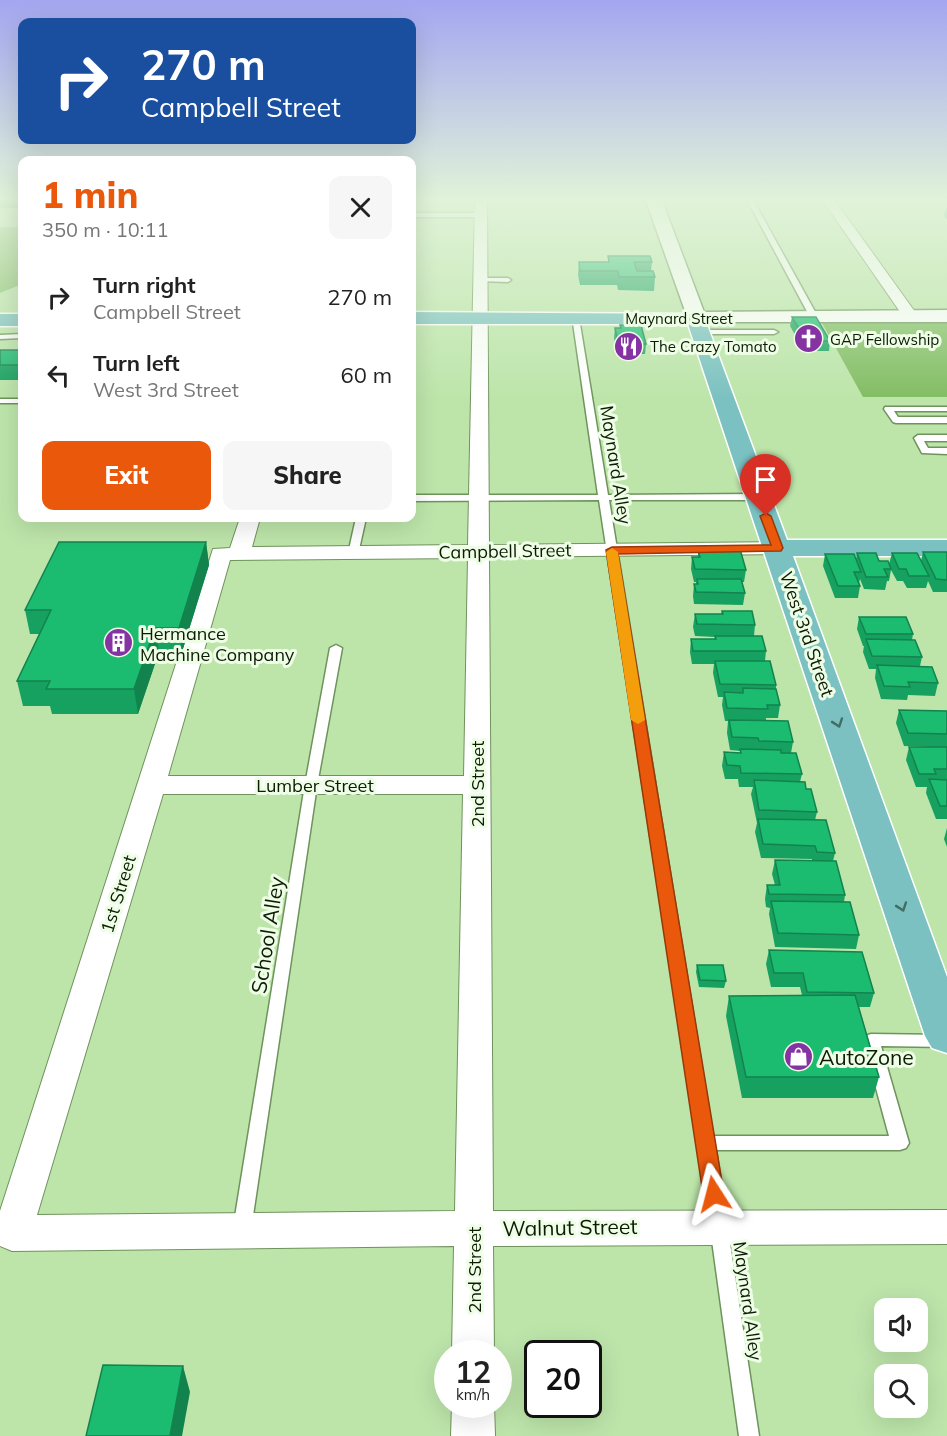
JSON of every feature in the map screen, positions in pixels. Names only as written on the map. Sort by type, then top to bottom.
[{"type":"main road","name":"West 3rd Street","points":[[677,265],[947,1038]]},
{"type":"main road","name":"Maynard Street","points":[[416,318],[575,318],[698,325],[814,317],[947,316]]},
{"type":"main road","points":[[0,320],[18,320]]},
{"type":"main road","name":"Campbell Street","points":[[777,548],[947,548]]},
{"type":"street","name":"2nd Street","points":[[473,1340],[480,265]]},
{"type":"street","points":[[874,265],[910,316]]},
{"type":"street","name":"1st Street","points":[[12,1233],[224,553],[247,522]]},
{"type":"street","name":"Campbell Street","points":[[224,553],[353,554],[479,550],[777,548]]},
{"type":"street","name":"Lumber Street","points":[[152,784],[477,785]]},
{"type":"street","name":"Walnut Street","points":[[12,1233],[719,1226],[947,1227]]},
{"type":"street","points":[[473,1418],[473,1436]]},
{"type":"lane","points":[[786,265],[814,317]]},
{"type":"lane","points":[[480,280],[508,280]]},
{"type":"lane","name":"Maynard Alley","points":[[575,318],[719,1226],[749,1436]]},
{"type":"lane","points":[[698,325],[774,332]]},
{"type":"lane","points":[[0,337],[18,336]]},
{"type":"lane","points":[[0,401],[18,401]]},
{"type":"lane","points":[[947,409],[888,409],[896,420],[947,420]]},
{"type":"lane","points":[[947,438],[918,438],[925,451],[947,451]]},
{"type":"lane","points":[[416,498],[759,497]]},
{"type":"lane","points":[[353,554],[360,522]]},
{"type":"lane","name":"School Alley","points":[[242,1230],[311,785],[336,648]]},
{"type":"lane","points":[[706,1143],[900,1143],[871,1040],[947,1038]]},
{"type":"green space","points":[[0,265],[18,265],[18,286],[0,293]]},
{"type":"green space","points":[[947,322],[947,397],[863,397],[822,323]]},
{"type":"building","points":[[579,265],[635,265],[637,271],[653,271],[655,277],[619,277],[618,271],[580,271]]},
{"type":"building","points":[[792,317],[816,317],[830,341],[806,341]]},
{"type":"building","points":[[620,325],[641,325],[646,344],[618,344],[615,328],[621,328]]},
{"type":"building","points":[[0,350],[18,350],[18,365],[0,365]]},
{"type":"building","name":"Hermance Machine Company","points":[[59,542],[206,542],[179,628],[155,628],[134,689],[46,689],[50,681],[17,681],[51,610],[25,610]]},
{"type":"building","points":[[709,549],[740,549],[746,570],[695,569],[692,557],[700,557],[698,551],[710,552]]},
{"type":"building","points":[[923,552],[947,552],[947,580],[936,579]]},
{"type":"building","points":[[857,553],[876,553],[879,561],[888,561],[891,569],[884,569],[888,577],[866,577]]},
{"type":"building","points":[[892,553],[917,553],[929,576],[909,576],[906,569],[899,569]]},
{"type":"building","points":[[825,554],[854,554],[861,572],[854,572],[860,586],[838,586]]},
{"type":"building","points":[[697,579],[741,579],[745,593],[696,592],[694,584],[698,584]]},
{"type":"building","points":[[722,611],[752,611],[755,625],[697,624],[695,614],[723,614]]},
{"type":"building","points":[[859,617],[906,617],[913,634],[866,634]]},
{"type":"building","points":[[715,636],[762,636],[766,651],[693,651],[691,639],[716,639]]},
{"type":"building","points":[[866,639],[915,640],[922,657],[872,656]]},
{"type":"building","points":[[715,661],[770,661],[776,685],[720,684]]},
{"type":"building","points":[[877,665],[932,667],[938,683],[908,682],[910,687],[884,686]]},
{"type":"building","points":[[743,688],[776,689],[780,705],[767,705],[768,709],[727,708],[724,692],[743,693]]},
{"type":"building","points":[[899,710],[947,711],[947,734],[908,733]]},
{"type":"building","points":[[729,720],[788,721],[793,742],[732,737]]},
{"type":"building","points":[[909,747],[947,747],[947,769],[934,769],[936,774],[919,774]]},
{"type":"building","points":[[740,749],[781,750],[781,753],[796,753],[802,774],[741,773],[740,766],[727,765],[724,752],[741,753]]},
{"type":"building","points":[[929,779],[947,780],[947,806],[940,806]]},
{"type":"building","points":[[754,780],[805,782],[806,789],[811,789],[817,812],[759,810]]},
{"type":"building","points":[[758,819],[826,820],[835,853],[817,852],[815,846],[763,844]]},
{"type":"building","points":[[775,860],[836,861],[845,895],[769,894],[767,885],[780,885]]},
{"type":"building","points":[[771,901],[850,902],[859,935],[778,933]]},
{"type":"building","points":[[769,950],[862,952],[874,993],[807,992],[803,973],[774,973]]},
{"type":"building","points":[[697,965],[723,965],[726,981],[700,980]]},
{"type":"building","name":"AutoZone","points":[[855,995],[879,1077],[746,1077],[729,996]]},
{"type":"building","points":[[103,1365],[183,1366],[170,1436],[86,1436]]},
{"type":"slow traffic","points":[[612,552],[638,720]]},
{"type":"place","name":"GAP Fellowship","points":[[809,339]]},
{"type":"place","name":"The Crazy Tomato","points":[[629,346]]},
{"type":"place","name":"Hermance Machine Company","points":[[119,643]]},
{"type":"place","name":"AutoZone","points":[[798,1057]]},
{"type":"route","points":[[714,1194],[612,550],[777,548],[766,516]]}]
